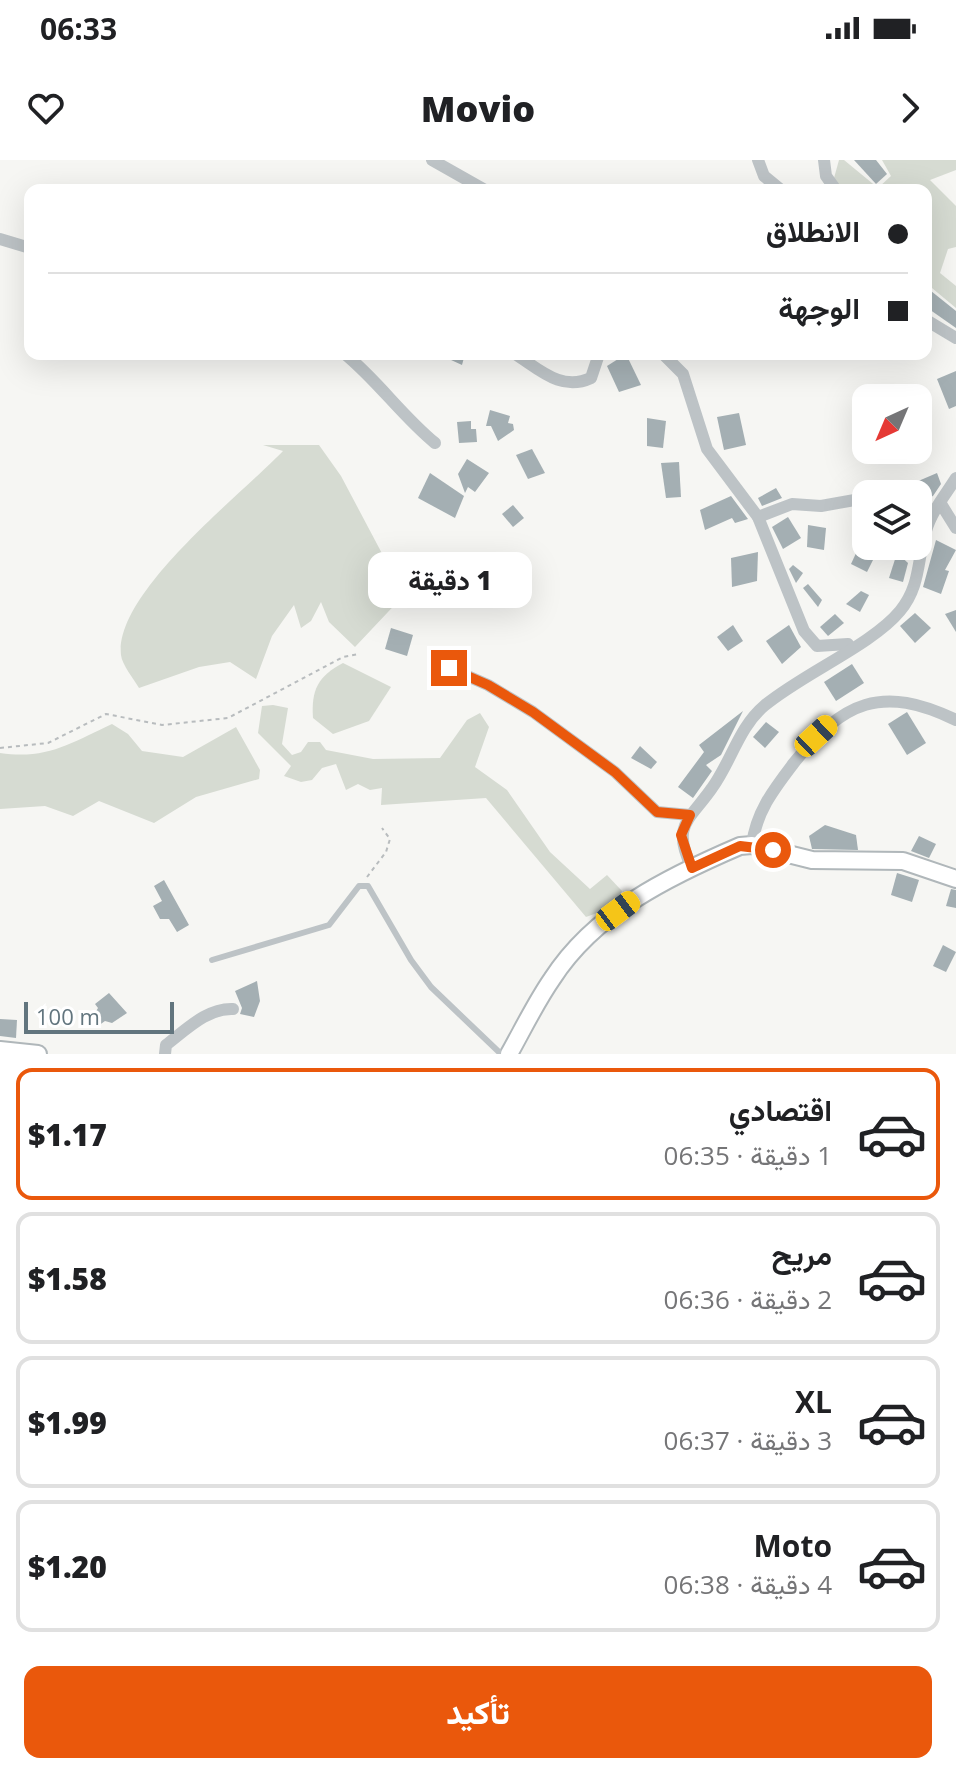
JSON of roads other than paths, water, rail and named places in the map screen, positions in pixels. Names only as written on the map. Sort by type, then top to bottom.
[{"type":"street","points":[[432,160],[474,184]]},
{"type":"street","points":[[758,160],[764,176],[774,184]]},
{"type":"street","points":[[824,160],[828,184]]},
{"type":"street","points":[[0,239],[24,246]]},
{"type":"street","points":[[932,324],[956,338]]},
{"type":"street","points":[[352,360],[375,380],[410,423],[435,443]]},
{"type":"street","points":[[524,360],[556,380],[570,382],[591,378],[597,360]]},
{"type":"street","points":[[669,360],[685,379],[694,418],[707,449],[758,517],[788,599],[812,642],[822,648],[859,642]]},
{"type":"street","points":[[932,511],[941,504],[956,478]]},
{"type":"street","points":[[758,517],[792,504],[828,505],[852,501]]},
{"type":"street","points":[[941,504],[956,528]]},
{"type":"street","points":[[692,868],[681,835],[690,815],[712,789],[744,731],[763,706],[888,623],[906,602],[919,574],[920,560]]},
{"type":"street","points":[[449,668],[488,685],[533,712],[615,772],[657,812],[690,815]]},
{"type":"street","points":[[752,845],[763,805],[776,785],[816,736],[843,714],[858,706],[902,700],[920,704],[956,720]]},
{"type":"street","points":[[509,1054],[551,979],[582,943],[638,896],[740,846],[752,845],[812,860],[903,861],[956,879]]},
{"type":"street","points":[[165,1054],[166,1045],[201,1018],[217,1008],[233,1009]]},
{"type":"street","points":[[0,1050],[38,1054]]},
{"type":"lane","points":[[212,960],[329,925],[345,909],[354,892],[365,886],[375,894],[411,960],[431,987],[501,1054]]}]
